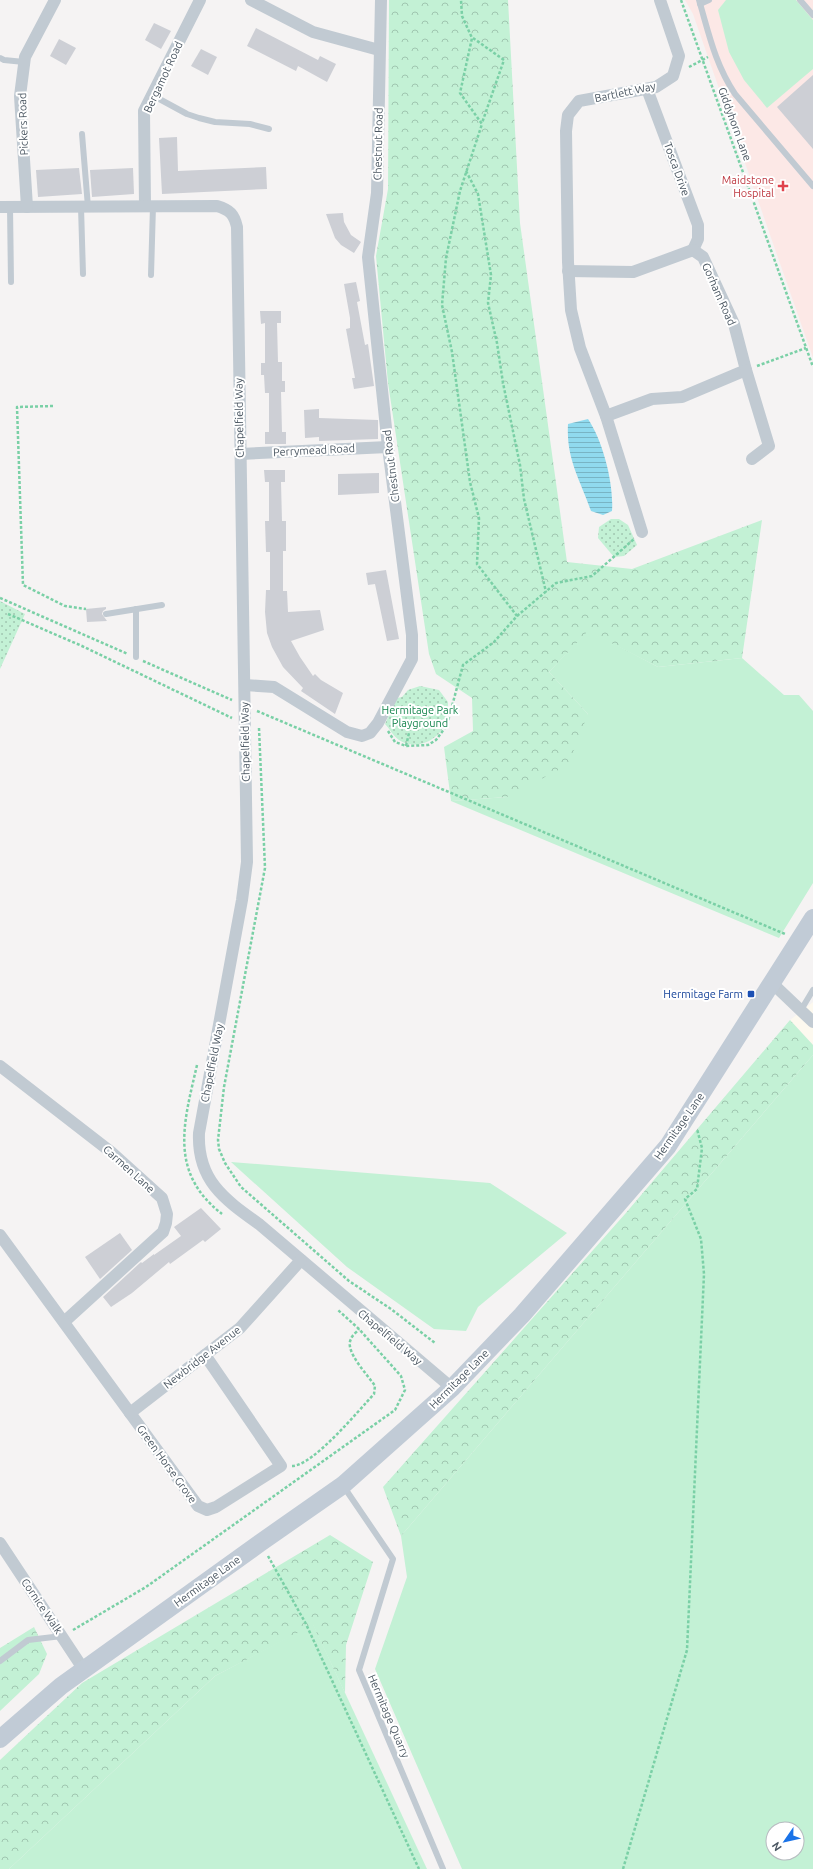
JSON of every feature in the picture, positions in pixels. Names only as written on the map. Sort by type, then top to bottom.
[{"type":"main road","name":"Hermitage Lane","points":[[0,1739],[61,1686],[260,1543],[343,1486],[452,1388],[522,1315],[668,1146],[813,918]]},
{"type":"street","name":"Pickers Road","points":[[27,207],[20,96],[24,62],[25,56],[55,0]]},
{"type":"street","name":"Bergamot Road","points":[[149,206],[144,111],[200,0]]},
{"type":"street","points":[[251,0],[313,32],[379,50]]},
{"type":"street","name":"Chestnut Road","points":[[245,685],[274,687],[354,735],[362,736],[370,733],[378,723],[412,659],[412,635],[388,447],[368,257],[377,193],[381,0]]},
{"type":"street","name":"Bartlett Way","points":[[642,532],[606,416],[580,348],[571,310],[568,271],[568,115],[579,101],[656,88],[672,76],[678,56],[660,0]]},
{"type":"street","name":"Tosca Drive","points":[[647,89],[698,225],[698,239],[693,250]]},
{"type":"street","name":"Chapelfield Way","points":[[5,207],[217,206],[227,209],[235,217],[237,227],[247,862],[245,882],[198,1133],[198,1145],[207,1173],[226,1200],[259,1224],[452,1388]]},
{"type":"street","points":[[568,271],[633,272],[693,250]]},
{"type":"street","name":"Gorham Road","points":[[693,250],[703,257],[734,324],[769,446],[752,459]]},
{"type":"street","points":[[606,416],[652,399],[682,397],[746,370]]},
{"type":"street","name":"Perrymead Road","points":[[240,454],[388,447]]},
{"type":"street","points":[[772,983],[813,1022]]},
{"type":"street","name":"Carmen Lane","points":[[0,1066],[111,1152],[162,1198],[167,1214],[163,1232],[64,1322]]},
{"type":"street","name":"Green Horse Grove","points":[[0,1234],[198,1506],[207,1510],[216,1507],[281,1466]]},
{"type":"street","name":"Newbridge Avenue","points":[[130,1413],[240,1328],[301,1260]]},
{"type":"street","points":[[205,1355],[281,1466]]},
{"type":"street","name":"Cornice Walk","points":[[0,1543],[84,1670]]},
{"type":"lane","points":[[709,0],[700,2],[714,55],[724,78],[734,94],[813,185]]},
{"type":"lane","points":[[800,0],[813,15]]},
{"type":"lane","points":[[0,58],[4,60],[24,62]]},
{"type":"lane","points":[[152,95],[187,114],[199,118],[215,122],[250,124],[269,129]]},
{"type":"lane","points":[[82,134],[84,207],[83,274]]},
{"type":"lane","points":[[149,206],[151,275]]},
{"type":"lane","points":[[5,207],[11,282]]},
{"type":"lane","points":[[106,614],[162,605]]},
{"type":"lane","points":[[136,609],[136,657]]},
{"type":"lane","points":[[801,1010],[813,990]]},
{"type":"lane","name":"Hermitage Quarry","points":[[343,1486],[393,1559],[359,1670],[443,1869]]},
{"type":"lane","points":[[0,1661],[28,1640],[62,1636]]},
{"type":"path","points":[[462,0],[462,16],[472,38],[504,60],[460,191],[446,258],[442,305],[452,352],[470,482],[479,518],[477,564],[518,616]]},
{"type":"path","name":"Giddyhorn Lane","points":[[681,0],[813,367]]},
{"type":"path","points":[[472,38],[460,93],[482,124]]},
{"type":"path","points":[[466,171],[478,194],[491,275],[488,303],[520,465],[524,499],[546,592]]},
{"type":"path","points":[[746,370],[806,348]]},
{"type":"path","points":[[53,406],[17,407],[22,585],[65,606],[86,608]]},
{"type":"path","points":[[378,723],[385,726],[395,742],[406,746],[428,745],[442,734],[447,725],[463,665],[494,642],[518,616],[556,583],[592,576],[642,532]]},
{"type":"path","points":[[0,598],[258,712],[800,940]]},
{"type":"path","points":[[8,614],[82,646],[232,718]]},
{"type":"path","points":[[258,712],[265,868],[224,1086],[218,1140],[219,1149],[232,1175],[241,1187],[348,1281],[391,1309],[435,1343]]},
{"type":"path","points":[[406,746],[409,733]]},
{"type":"path","points":[[623,1869],[687,1650],[704,1274],[701,1239],[685,1199],[697,1189],[702,1148],[696,1125],[687,1117]]},
{"type":"path","points":[[281,1466],[296,1466],[329,1443],[374,1394],[375,1386],[351,1353],[350,1339],[359,1329]]},
{"type":"path","points":[[260,1543],[306,1624],[419,1869]]},
{"type":"shaded area","name":"Maidstone Hospital","points":[[685,0],[813,0],[813,358],[693,14]]},
{"type":"shaded area","points":[[813,1002],[813,1045],[790,1020]]},
{"type":"green space","points":[[389,0],[508,0],[520,223],[567,562],[632,569],[762,520],[742,658],[658,667],[588,631],[549,672],[588,714],[568,765],[507,797],[451,801],[444,747],[473,731],[472,698],[436,674],[429,654],[388,383],[376,256],[388,189]]},
{"type":"green space","points":[[726,0],[796,0],[813,20],[813,69],[767,108],[744,80],[729,52],[718,10]]},
{"type":"green space","points":[[611,519],[619,519],[628,525],[637,545],[624,556],[614,557],[598,538],[599,527]]},
{"type":"green space","points":[[0,601],[25,614],[0,669]]},
{"type":"green space","points":[[588,630],[658,667],[742,658],[784,695],[799,695],[813,711],[813,883],[779,938],[451,801],[507,797],[588,714],[549,672]]},
{"type":"green space","name":"Hermitage Park Playground","points":[[420,686],[439,690],[448,702],[448,712],[445,723],[438,735],[426,742],[412,745],[395,737],[385,724],[397,698],[402,697],[408,690]]},
{"type":"green space","points":[[790,1020],[813,1045],[813,1055],[401,1536],[383,1487],[625,1214]]},
{"type":"green space","points":[[813,1055],[813,1869],[462,1869],[375,1669],[407,1577],[401,1536]]},
{"type":"green space","points":[[231,1162],[490,1183],[567,1233],[478,1307],[466,1331],[434,1329],[347,1267]]},
{"type":"green space","points":[[330,1535],[373,1562],[346,1645],[345,1693],[313,1625],[215,1676],[9,1869],[0,1869],[0,1760],[82,1683]]},
{"type":"green space","points":[[313,1624],[427,1869],[9,1869],[215,1676]]},
{"type":"green space","points":[[34,1627],[47,1654],[39,1674],[0,1711],[0,1648]]},
{"type":"water","points":[[588,419],[603,451],[611,488],[612,511],[603,515],[591,511],[571,458],[569,448],[568,424]]},
{"type":"building","points":[[154,23],[171,31],[161,49],[145,40]]},
{"type":"building","points":[[256,28],[318,60],[320,56],[336,64],[327,82],[298,66],[296,71],[247,46]]},
{"type":"building","points":[[59,39],[76,48],[66,65],[50,56]]},
{"type":"building","points":[[201,49],[217,57],[208,75],[191,66]]},
{"type":"building","points":[[813,75],[813,149],[777,107]]},
{"type":"building","points":[[177,137],[178,171],[266,167],[267,189],[162,194],[159,138]]},
{"type":"building","points":[[79,168],[82,194],[38,197],[36,170]]},
{"type":"building","points":[[133,168],[134,194],[92,197],[90,170]]},
{"type":"building","points":[[343,213],[344,222],[351,235],[361,242],[354,253],[341,245],[335,238],[326,214]]},
{"type":"building","points":[[356,282],[360,301],[357,302],[365,345],[368,344],[374,386],[354,389],[352,378],[355,378],[346,329],[350,328],[350,318],[344,284]]},
{"type":"building","points":[[260,311],[281,311],[281,323],[277,323],[278,362],[282,362],[282,381],[285,381],[285,392],[281,392],[282,432],[286,432],[286,444],[265,444],[265,432],[269,432],[269,393],[265,393],[264,375],[261,375],[261,363],[265,363],[265,323],[261,324]]},
{"type":"building","points":[[319,409],[319,418],[378,420],[378,439],[319,441],[319,437],[305,438],[304,410]]},
{"type":"building","points":[[264,470],[285,470],[285,482],[281,482],[282,521],[286,521],[286,551],[283,551],[283,591],[287,591],[288,612],[320,610],[324,630],[291,641],[313,676],[315,674],[321,680],[343,693],[335,714],[301,691],[303,688],[283,667],[272,647],[267,633],[265,612],[266,590],[270,590],[270,552],[266,552],[265,521],[269,521],[269,482],[265,482]]},
{"type":"building","points":[[379,473],[379,493],[338,495],[338,474]]},
{"type":"building","points":[[386,570],[399,639],[387,641],[375,584],[368,585],[366,573]]},
{"type":"building","points":[[106,607],[102,614],[107,621],[87,622],[86,609]]},
{"type":"building","points":[[201,1208],[221,1229],[205,1242],[203,1240],[170,1264],[169,1262],[132,1293],[111,1307],[103,1297],[141,1262],[142,1263],[181,1236],[174,1227]]},
{"type":"building","points":[[120,1233],[132,1250],[100,1279],[85,1257]]},
{"type":"place","name":"Maidstone Hospital","points":[[783,186]]},
{"type":"place","name":"Hermitage Farm","points":[[751,994]]}]
